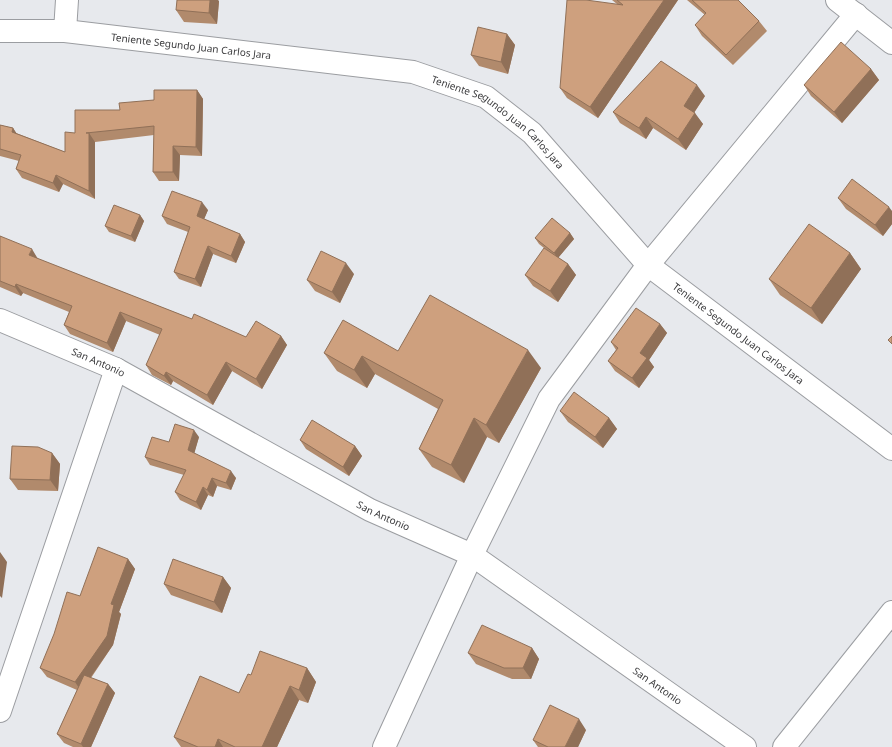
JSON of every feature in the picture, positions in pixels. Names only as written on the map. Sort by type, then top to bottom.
[{"type":"street","points":[[65,31],[67,0]]},
{"type":"street","points":[[837,0],[892,43]]},
{"type":"street","points":[[384,747],[472,554],[549,399],[648,265],[856,14]]},
{"type":"street","name":"Teniente Segundo Juan Carlos Jara","points":[[0,31],[65,31],[413,72],[486,97],[532,133],[648,265],[892,449]]},
{"type":"street","name":"San Antonio","points":[[0,320],[116,369],[370,510],[472,554],[745,747]]},
{"type":"street","points":[[0,711],[116,369]]},
{"type":"street","points":[[784,747],[892,612]]},
{"type":"building","points":[[177,0],[210,0],[209,13],[176,10]]},
{"type":"building","points":[[567,0],[586,0],[623,5],[617,0],[664,0],[590,107],[560,88]]},
{"type":"building","points":[[692,0],[738,0],[759,21],[726,55],[695,25],[706,13]]},
{"type":"building","points":[[478,27],[507,34],[501,62],[471,55]]},
{"type":"building","points":[[841,42],[871,69],[834,112],[804,85]]},
{"type":"building","points":[[661,61],[697,85],[684,106],[695,113],[678,139],[646,117],[639,128],[613,112]]},
{"type":"building","points":[[154,90],[197,90],[196,147],[173,146],[173,172],[153,172],[154,126],[86,133],[89,133],[89,191],[56,175],[53,183],[16,169],[21,155],[0,149],[0,125],[13,128],[12,132],[65,152],[65,132],[75,133],[75,110],[120,110],[119,103],[154,100]]},
{"type":"building","points":[[852,179],[889,207],[875,225],[838,198]]},
{"type":"building","points":[[172,191],[202,202],[197,216],[240,234],[231,256],[208,246],[195,279],[174,272],[190,227],[162,216]]},
{"type":"building","points":[[114,205],[140,215],[131,236],[105,226]]},
{"type":"building","points":[[552,218],[570,233],[554,253],[535,238]]},
{"type":"building","points":[[809,224],[850,253],[811,308],[769,279]]},
{"type":"building","points":[[0,236],[32,249],[29,255],[192,319],[194,314],[246,337],[256,321],[281,336],[256,379],[226,362],[207,395],[166,372],[164,376],[146,365],[162,329],[120,312],[107,343],[64,325],[72,306],[16,284],[15,287],[0,281]]},
{"type":"building","points":[[544,248],[568,264],[550,291],[525,275]]},
{"type":"building","points":[[321,251],[346,263],[332,292],[307,280]]},
{"type":"building","points":[[430,295],[528,350],[486,425],[474,418],[451,465],[419,449],[443,400],[362,356],[354,370],[324,353],[343,320],[398,351]]},
{"type":"building","points":[[636,308],[660,324],[640,353],[647,358],[632,378],[608,361],[618,348],[611,342]]},
{"type":"building","points":[[892,336],[892,344],[888,340]]},
{"type":"building","points":[[574,392],[609,418],[595,437],[560,411]]},
{"type":"building","points":[[312,420],[355,446],[343,467],[300,440]]},
{"type":"building","points":[[175,424],[194,430],[188,450],[231,471],[226,483],[212,478],[207,490],[203,487],[196,502],[175,492],[186,470],[145,457],[152,437],[169,442]]},
{"type":"building","points":[[12,446],[38,447],[52,453],[50,480],[10,479]]},
{"type":"building","points":[[98,547],[128,559],[111,604],[114,605],[107,636],[75,682],[40,668],[54,634],[67,592],[80,596]]},
{"type":"building","points":[[173,559],[223,577],[214,602],[164,584]]},
{"type":"building","points":[[482,625],[532,648],[523,668],[504,668],[468,653]]},
{"type":"building","points":[[260,651],[307,668],[299,690],[290,686],[262,747],[235,747],[218,739],[215,747],[198,747],[174,737],[200,676],[239,693],[248,674],[251,675]]},
{"type":"building","points":[[84,675],[108,684],[81,744],[57,734]]},
{"type":"building","points":[[550,705],[579,719],[565,747],[548,747],[533,740]]}]
